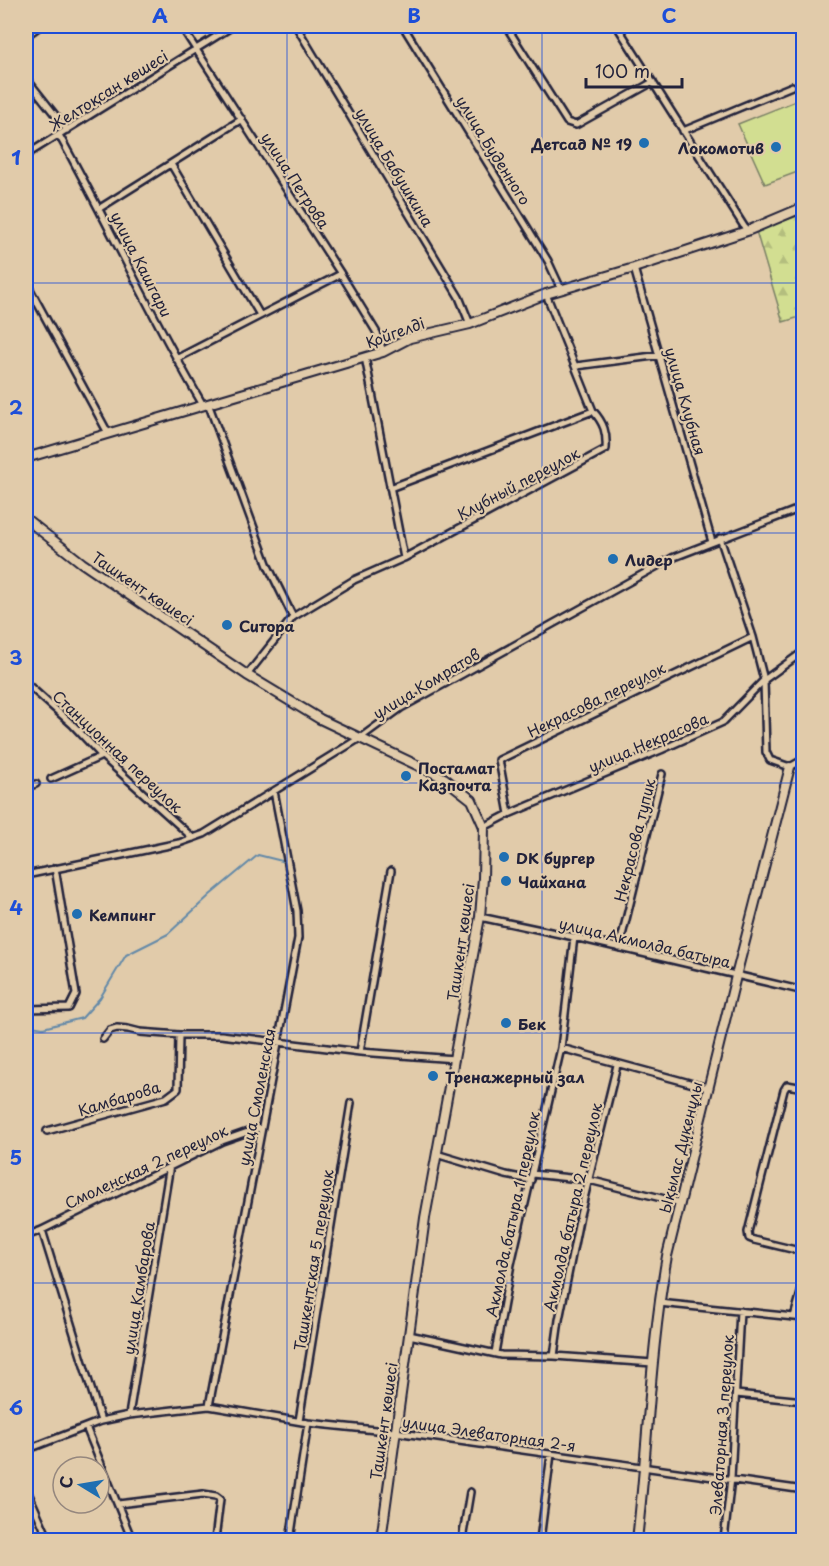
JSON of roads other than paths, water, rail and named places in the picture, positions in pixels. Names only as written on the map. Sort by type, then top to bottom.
[{"type":"street","points":[[26,36],[40,26]]},
{"type":"street","name":"улица Петрова","points":[[181,26],[341,274],[377,333],[383,352]]},
{"type":"street","name":"Желтоқсан көшесі","points":[[26,155],[233,26]]},
{"type":"street","name":"улица Бабушкина","points":[[296,26],[459,297],[470,324]]},
{"type":"street","name":"улица Буденного","points":[[403,26],[548,261],[561,290]]},
{"type":"street","points":[[506,26],[567,122],[576,125],[653,82]]},
{"type":"street","points":[[617,26],[747,231]]},
{"type":"street","points":[[26,78],[67,130]]},
{"type":"street","points":[[683,131],[792,86]]},
{"type":"street","points":[[100,208],[242,119]]},
{"type":"street","name":"улица Кашгари","points":[[58,135],[100,208],[176,359],[205,404],[268,566],[292,617]]},
{"type":"street","points":[[171,164],[260,315]]},
{"type":"street","name":"Қойгелді","points":[[28,457],[383,352],[410,338],[470,324],[546,294],[747,231],[804,207]]},
{"type":"street","name":"улица Клубная","points":[[634,268],[661,355],[712,542]]},
{"type":"street","points":[[176,359],[341,274]]},
{"type":"street","points":[[26,282],[108,433]]},
{"type":"street","name":"Клубный переулок","points":[[247,675],[292,617],[354,580],[404,558],[606,449],[607,437],[603,422],[593,411],[546,294]]},
{"type":"street","points":[[576,366],[661,355]]},
{"type":"street","points":[[365,357],[404,558]]},
{"type":"street","points":[[390,488],[593,411]]},
{"type":"street","points":[[26,448],[28,457]]},
{"type":"street","name":"улица Комратов","points":[[26,875],[179,843],[204,834],[360,738],[401,708],[672,558],[804,507]]},
{"type":"street","name":"Ташкент көшесі","points":[[26,519],[82,564],[247,675],[320,719],[444,778],[472,800],[484,827],[480,917],[425,1218],[381,1540]]},
{"type":"street","points":[[720,538],[753,637],[764,680],[766,752],[770,760],[790,767],[804,759]]},
{"type":"street","name":"Некрасова переулок","points":[[509,814],[499,760],[753,637]]},
{"type":"street","name":"улица Некрасова","points":[[484,827],[509,814],[723,722],[764,680],[804,651]]},
{"type":"street","name":"Станционная переулок","points":[[26,683],[73,725],[102,756],[193,838]]},
{"type":"street","points":[[51,779],[102,756]]},
{"type":"street","name":"Ықылас Дүкенұлы","points":[[637,1540],[646,1467],[659,1303],[668,1256],[708,1088],[790,767]]},
{"type":"street","name":"Некрасова тупик","points":[[620,948],[663,774]]},
{"type":"street","points":[[26,787],[36,784]]},
{"type":"street","name":"улица Смоленская","points":[[209,1406],[298,938],[297,911],[274,791]]},
{"type":"street","points":[[26,1010],[69,1008],[76,993],[55,868]]},
{"type":"street","points":[[360,1052],[391,871]]},
{"type":"street","name":"улица Акмолда батыра","points":[[480,917],[804,991]]},
{"type":"street","name":"Акмолда батыра 1 переулок","points":[[495,1353],[511,1264],[561,1048],[574,937]]},
{"type":"street","points":[[103,1039],[110,1030],[117,1028],[179,1035],[221,1035],[360,1052],[455,1059]]},
{"type":"street","name":"Камбарова","points":[[47,1131],[166,1098],[178,1089],[179,1035]]},
{"type":"street","points":[[561,1048],[708,1088]]},
{"type":"street","name":"Акмолда батыра 2 переулок","points":[[554,1356],[559,1320],[589,1180],[617,1065]]},
{"type":"street","points":[[804,1088],[787,1085],[784,1090],[748,1232],[749,1238],[804,1252]]},
{"type":"street","name":"Ташкентская 5 переулок","points":[[299,1421],[351,1103]]},
{"type":"street","name":"Смоленская 2 переулок","points":[[26,1236],[222,1141],[262,1128]]},
{"type":"street","points":[[436,1154],[506,1175],[589,1180],[681,1203]]},
{"type":"street","name":"улица Камбарова","points":[[129,1415],[170,1165]]},
{"type":"street","points":[[42,1230],[101,1421]]},
{"type":"street","points":[[794,1317],[804,1282]]},
{"type":"street","points":[[659,1303],[804,1318]]},
{"type":"street","name":"Элеваторная 3 переулок","points":[[724,1540],[731,1478],[740,1311]]},
{"type":"street","points":[[410,1335],[495,1353],[653,1363]]},
{"type":"street","points":[[736,1394],[804,1401]]},
{"type":"street","name":"улица Элеваторная 2-я","points":[[26,1450],[101,1421],[129,1415],[209,1406],[308,1423],[395,1432],[804,1490]]},
{"type":"street","points":[[290,1540],[308,1423]]},
{"type":"street","points":[[86,1426],[132,1540]]},
{"type":"street","points":[[540,1540],[551,1454]]},
{"type":"street","points":[[26,1488],[49,1540]]},
{"type":"street","points":[[462,1540],[470,1492]]},
{"type":"street","points":[[118,1504],[203,1494],[216,1496],[220,1499],[215,1540]]},
{"type":"waterway","points":[[26,1025],[43,1028],[82,1018],[100,998],[126,955],[168,934],[258,855],[282,861]]},
{"type":"place","name":"Детсад № 19","points":[[644,143]]},
{"type":"place","name":"Локомотив","points":[[776,147]]},
{"type":"place","name":"Лидер","points":[[613,559]]},
{"type":"place","name":"Ситора","points":[[227,625]]},
{"type":"place","name":"Постамат Казпочта","points":[[406,776]]},
{"type":"place","name":"DK бургер","points":[[504,857]]},
{"type":"place","name":"Чайхана","points":[[506,881]]},
{"type":"place","name":"Кемпинг","points":[[77,914]]},
{"type":"place","name":"Бек","points":[[506,1023]]},
{"type":"place","name":"Тренажерный зал","points":[[433,1076]]}]
